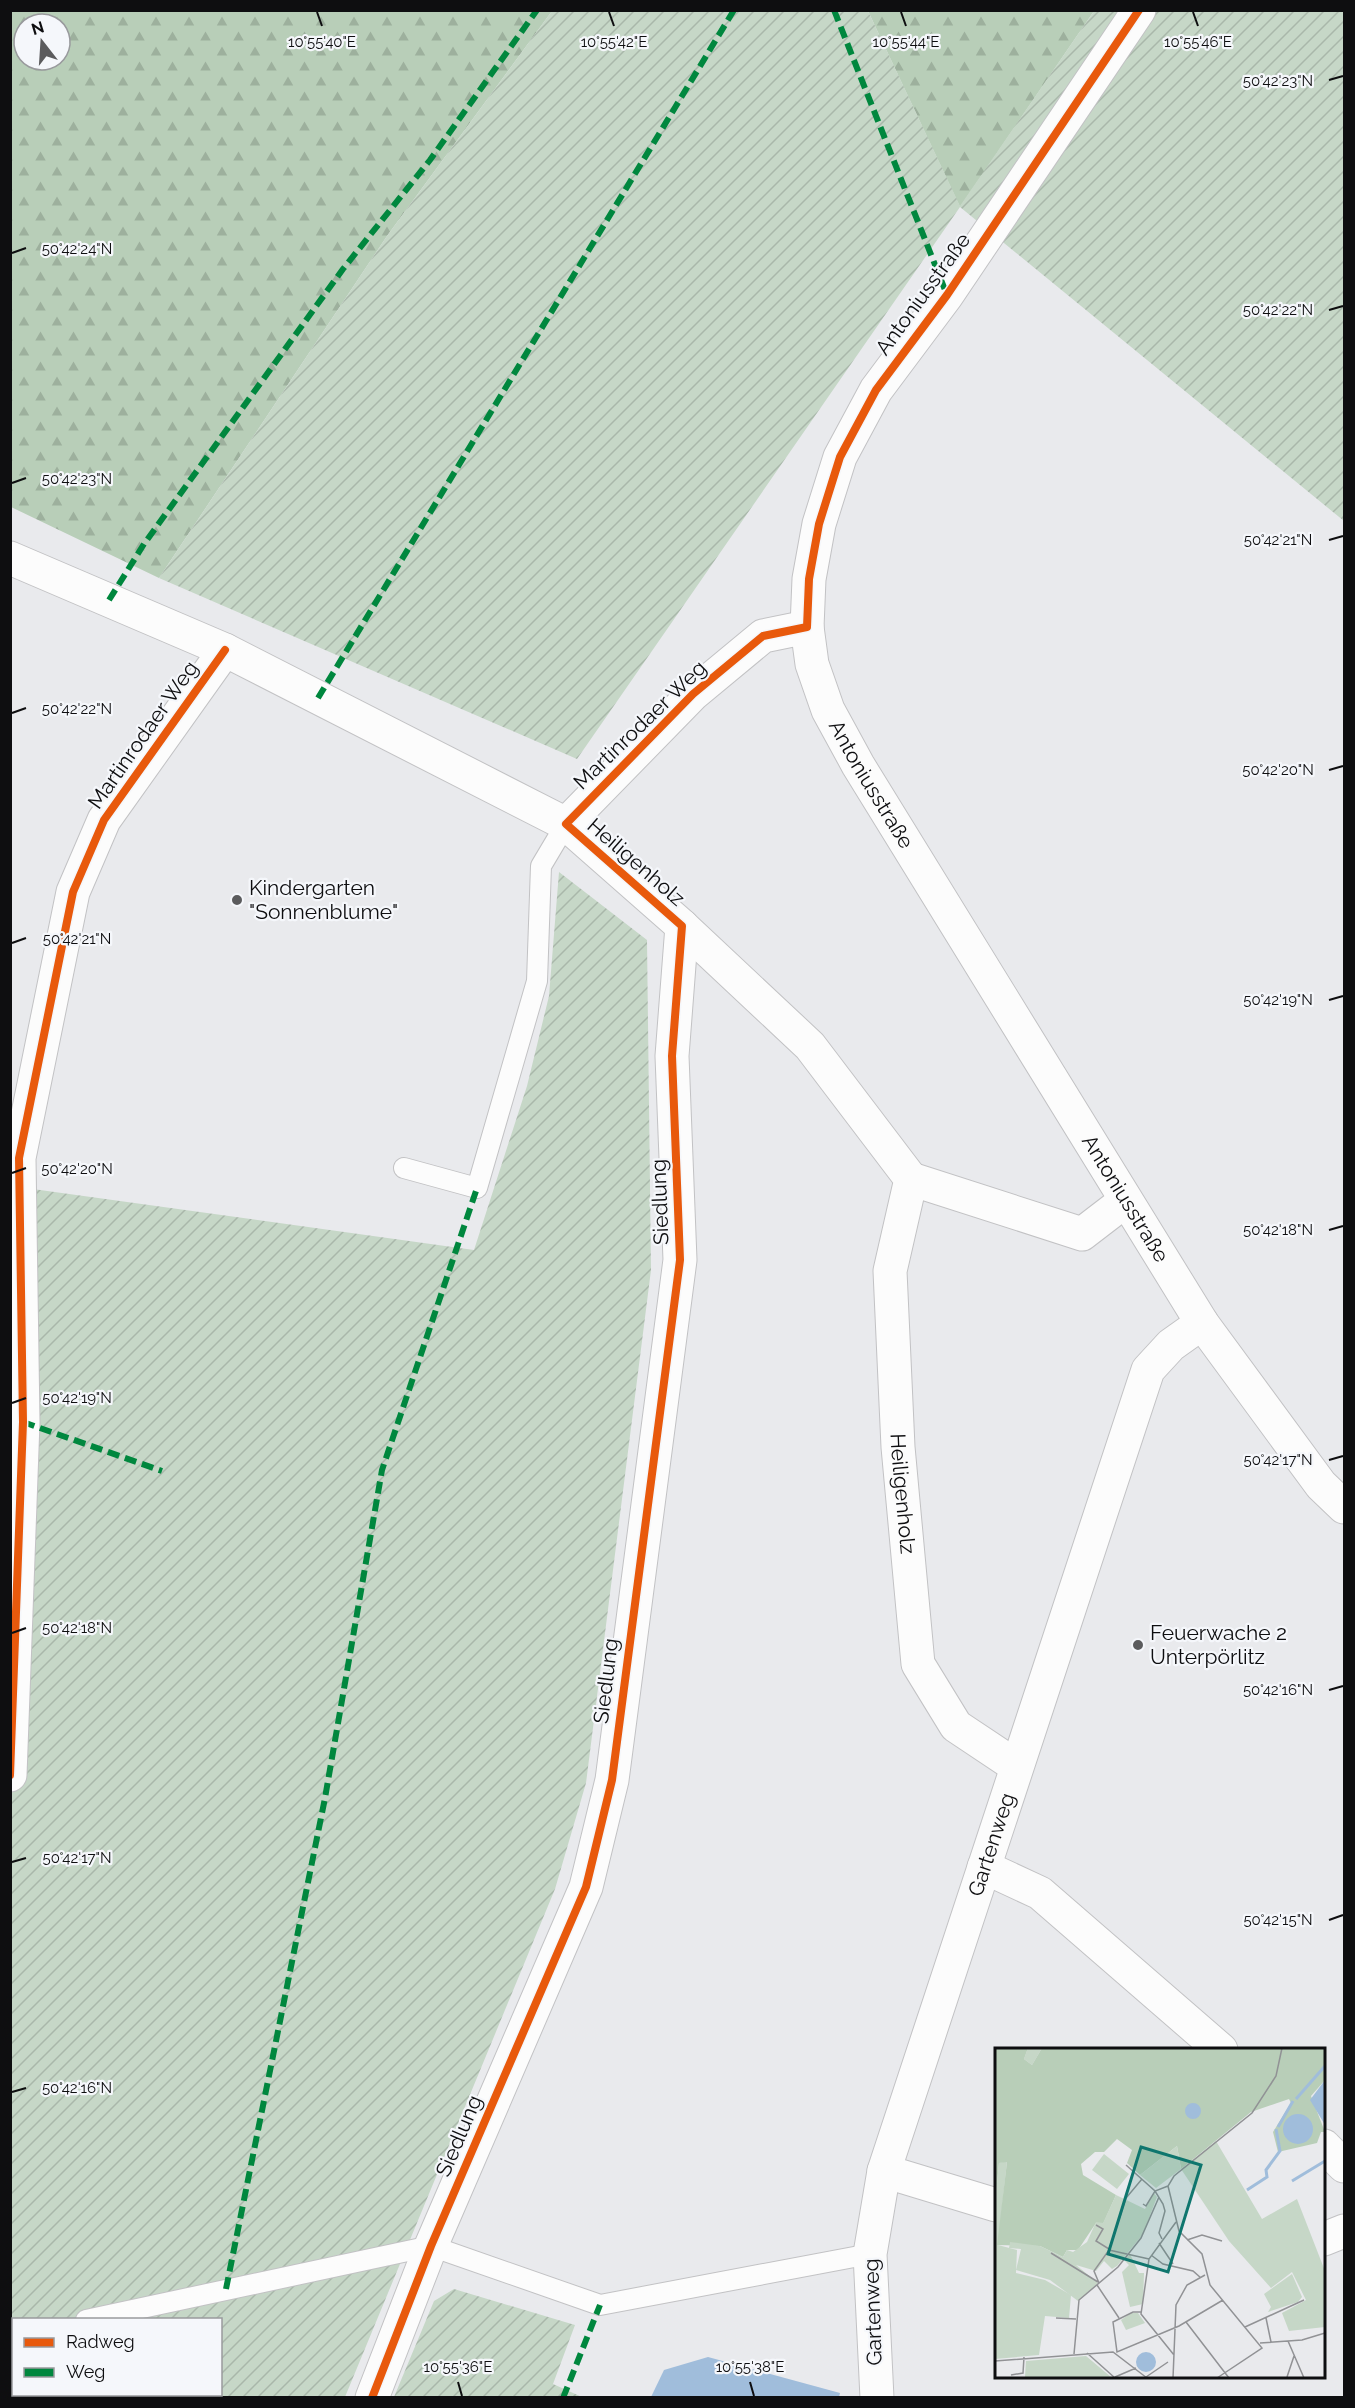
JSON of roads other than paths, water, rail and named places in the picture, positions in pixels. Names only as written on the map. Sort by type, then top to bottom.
[{"type":"street","name":"Antoniusstraße","points":[[1139,10],[947,295],[876,390],[840,457],[819,524],[809,579],[807,627],[812,664],[828,710],[858,765],[1125,1201],[1202,1323],[1321,1485],[1344,1507]]},
{"type":"street","name":"Martinrodaer Weg","points":[[10,558],[225,650],[566,824],[693,694],[763,636],[807,627]]},
{"type":"street","name":"Martinrodaer Weg","points":[[10,1774],[23,1422],[19,1158],[73,892],[104,820],[225,650]]},
{"type":"street","name":"Heiligenholz","points":[[566,824],[682,926],[810,1046],[911,1179],[890,1271],[898,1447],[918,1664],[956,1726],[1016,1766]]},
{"type":"street","name":"Siedlung","points":[[372,2397],[431,2246],[586,1887],[612,1779],[680,1260],[672,1056],[682,926]]},
{"type":"street","points":[[911,1179],[1082,1234],[1125,1201]]},
{"type":"street","name":"Gartenweg","points":[[877,2397],[870,2254],[884,2171],[1148,1370],[1171,1345],[1202,1323]]},
{"type":"street","points":[[984,1867],[1040,1893],[1220,2048]]},
{"type":"street","points":[[1325,2148],[1344,2166]]},
{"type":"street","points":[[884,2171],[995,2205]]},
{"type":"street","points":[[1325,2238],[1344,2231]]},
{"type":"lane","name":"Martinrodaer Weg","points":[[404,1168],[477,1188],[537,981],[541,866],[566,824]]},
{"type":"lane","points":[[91,2318],[431,2246],[600,2306],[870,2254]]},
{"type":"water","points":[[708,2357],[840,2393],[839,2397],[651,2397],[664,2370]]},
{"type":"place","name":"Kindergarten \"Sonnenblume\"","points":[[237,900]]},
{"type":"place","name":"Feuerwache 2 Unterpörlitz","points":[[1138,1645]]}]
